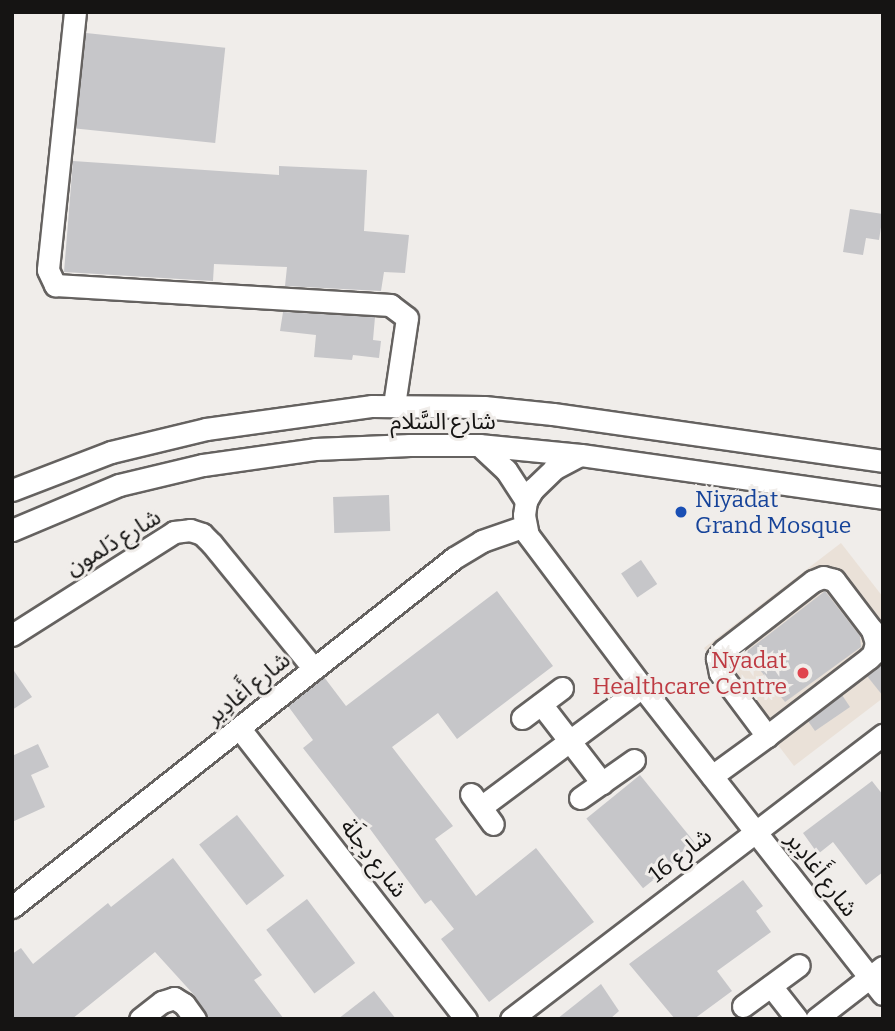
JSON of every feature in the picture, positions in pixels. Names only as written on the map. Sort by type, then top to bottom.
[{"type":"street","points":[[75,12],[48,270],[55,285],[390,305],[407,318],[394,405]]},
{"type":"street","name":"شارع السَّلام","points":[[14,486],[111,452],[206,429],[308,413],[394,405],[484,407],[553,414],[883,461]]},
{"type":"street","points":[[479,444],[506,470],[526,502]]},
{"type":"street","name":"شارع السَّلام","points":[[12,530],[119,485],[203,465],[315,449],[479,444],[581,455],[883,498]]},
{"type":"street","points":[[525,526],[526,502],[543,478],[581,455]]},
{"type":"street","name":"شارع أَغادِير","points":[[12,907],[468,548],[525,526],[539,552],[642,687],[754,830],[878,979]]},
{"type":"street","name":"شارع دَلمون","points":[[12,635],[174,533],[190,530],[202,534],[314,669]]},
{"type":"street","points":[[712,776],[767,736],[873,654],[876,643],[872,630],[834,580],[823,578],[813,581],[724,650],[718,659],[720,673],[767,736]]},
{"type":"street","points":[[482,808],[642,687]]},
{"type":"street","points":[[522,718],[562,688]]},
{"type":"street","points":[[541,704],[602,783]]},
{"type":"street","name":"شارع دِجلَة","points":[[240,729],[466,1019]]},
{"type":"street","name":"شارع 16","points":[[511,1019],[754,830],[883,735]]},
{"type":"street","points":[[580,798],[634,760]]},
{"type":"street","points":[[744,1006],[799,965]]},
{"type":"street","points":[[816,1019],[878,979]]},
{"type":"street","points":[[771,986],[797,1019]]},
{"type":"street","points":[[140,1019],[162,1002],[174,998],[184,1003],[195,1019]]},
{"type":"shaded area","name":"Nyadat Healthcare Centre","points":[[841,543],[883,597],[883,698],[794,766],[704,648]]},
{"type":"building","points":[[86,33],[225,48],[215,143],[76,128]]},
{"type":"building","points":[[73,161],[279,175],[279,166],[367,170],[364,231],[409,235],[405,273],[384,272],[381,291],[285,286],[287,267],[214,264],[213,281],[64,272]]},
{"type":"building","points":[[850,209],[883,214],[879,240],[866,238],[863,255],[843,252]]},
{"type":"building","points":[[283,312],[375,317],[373,340],[381,341],[379,358],[353,355],[352,360],[314,357],[316,335],[280,331]]},
{"type":"building","points":[[389,495],[390,531],[334,533],[333,497]]},
{"type":"building","points":[[641,560],[657,584],[637,597],[621,573]]},
{"type":"building","points":[[497,591],[553,666],[457,739],[438,713],[392,747],[453,826],[435,839],[476,896],[536,848],[594,922],[489,1002],[441,939],[454,929],[431,900],[425,904],[362,818],[360,821],[303,748],[313,740],[288,706],[324,677],[346,706]]},
{"type":"building","points":[[825,591],[860,636],[861,647],[785,702],[746,652]]},
{"type":"building","points":[[883,663],[883,696],[867,676]]},
{"type":"building","points":[[12,668],[32,697],[12,710]]},
{"type":"building","points":[[842,695],[850,707],[815,731],[808,721]]},
{"type":"building","points":[[38,744],[49,767],[31,775],[45,807],[12,822],[12,756]]},
{"type":"building","points":[[640,775],[697,845],[643,888],[586,818]]},
{"type":"building","points":[[872,781],[883,795],[883,872],[866,885],[833,842],[818,854],[803,833]]},
{"type":"building","points":[[237,815],[284,876],[247,905],[199,845]]},
{"type":"building","points":[[173,858],[262,975],[254,980],[284,1019],[208,1019],[195,996],[155,952],[72,1019],[12,1019],[12,954],[21,948],[33,964],[108,903],[111,907]]},
{"type":"building","points":[[743,880],[763,906],[756,911],[771,932],[717,971],[732,991],[694,1019],[675,1019],[629,964]]},
{"type":"building","points":[[307,899],[355,963],[314,994],[266,930]]},
{"type":"building","points":[[601,984],[619,1011],[610,1019],[557,1019]]},
{"type":"building","points":[[374,991],[396,1019],[338,1019]]},
{"type":"place","name":"Niyadat Grand Mosque","points":[[681,512]]},
{"type":"place","name":"Nyadat Healthcare Centre","points":[[803,673]]}]
